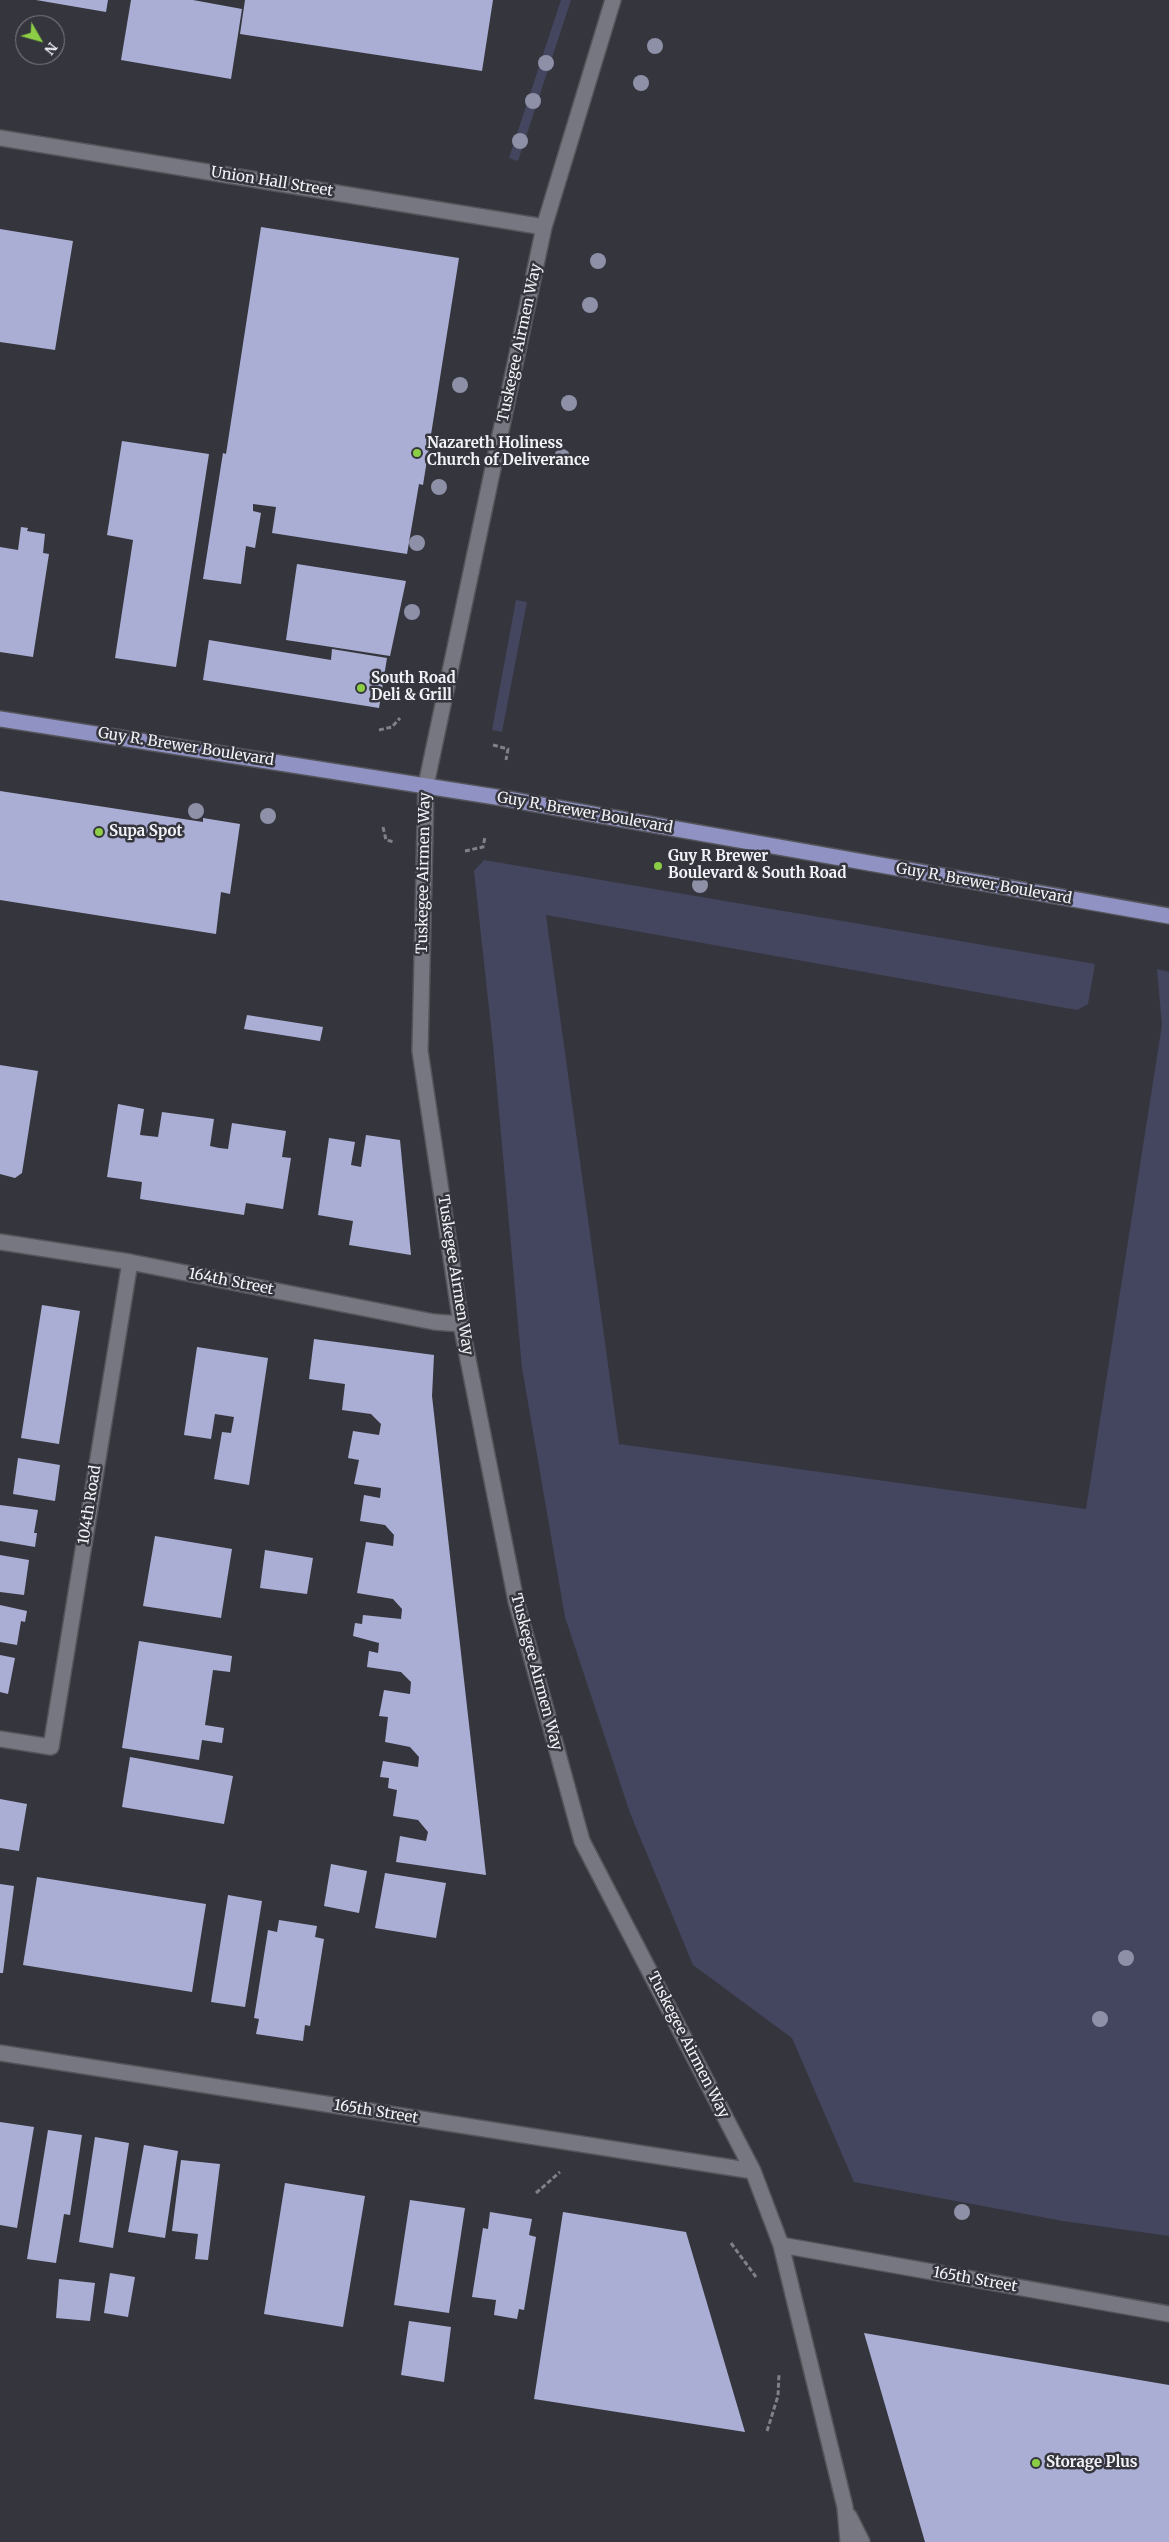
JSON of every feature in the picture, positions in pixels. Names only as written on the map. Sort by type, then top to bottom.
[{"type":"main road","name":"Guy R. Brewer Boulevard","points":[[0,718],[426,785],[1169,916]]},
{"type":"street","name":"Tuskegee Airmen Way","points":[[613,0],[544,227],[426,785],[420,1051],[461,1324],[516,1601],[582,1841],[753,2171],[781,2245],[845,2507],[848,2542]]},
{"type":"street","name":"Union Hall Street","points":[[0,138],[544,227]]},
{"type":"street","name":"164th Street","points":[[0,1242],[130,1262],[434,1322],[461,1324]]},
{"type":"street","name":"104th Road","points":[[0,1739],[50,1747],[130,1262]]},
{"type":"street","name":"165th Street","points":[[0,2053],[753,2171]]},
{"type":"street","name":"165th Street","points":[[781,2245],[1169,2314]]},
{"type":"street","name":"Tuskegee Airmen Way","points":[[845,2507],[862,2542]]},
{"type":"path","points":[[379,730],[392,726],[400,718]]},
{"type":"path","points":[[493,745],[508,750],[506,760]]},
{"type":"path","points":[[383,827],[386,840]]},
{"type":"path","points":[[465,851],[484,847],[485,837]]},
{"type":"path","points":[[731,2243],[758,2280]]},
{"type":"path","points":[[767,2431],[778,2396],[779,2371]]},
{"type":"shaded area","points":[[561,0],[571,0],[518,161],[509,158]]},
{"type":"shaded area","points":[[516,600],[527,602],[502,732],[492,730]]},
{"type":"shaded area","points":[[484,860],[1095,964],[1088,1004],[1077,1010],[546,915],[619,1444],[1086,1509],[1162,1025],[1157,969],[1169,972],[1169,2236],[1063,2221],[854,2182],[792,2038],[693,1965],[630,1813],[565,1617],[522,1368],[493,1045],[474,871]]},
{"type":"building","points":[[36,0],[108,0],[106,12]]},
{"type":"building","points":[[131,0],[193,0],[242,9],[231,79],[121,60]]},
{"type":"building","points":[[245,0],[493,0],[482,71],[240,34]]},
{"type":"building","points":[[261,227],[459,258],[423,485],[419,484],[407,554],[272,533],[276,507],[253,504],[253,511],[261,513],[255,548],[246,546],[241,584],[203,579],[223,453],[226,454]]},
{"type":"building","points":[[0,229],[73,241],[55,350],[0,342]]},
{"type":"building","points":[[122,441],[209,454],[176,667],[115,658],[133,540],[107,535]]},
{"type":"building","points":[[21,527],[28,528],[27,531],[45,534],[43,553],[49,554],[33,657],[0,652],[0,547],[18,550]]},
{"type":"building","points":[[297,564],[406,581],[390,656],[286,640]]},
{"type":"building","points":[[209,640],[331,660],[332,649],[387,658],[379,708],[203,680]]},
{"type":"building","points":[[0,791],[203,822],[203,818],[240,824],[230,894],[221,892],[216,934],[0,900]]},
{"type":"building","points":[[247,1015],[323,1027],[320,1041],[244,1029]]},
{"type":"building","points":[[0,1065],[38,1071],[22,1173],[15,1178],[0,1174]]},
{"type":"building","points":[[118,1104],[144,1109],[140,1135],[158,1137],[162,1112],[214,1119],[210,1146],[219,1148],[228,1149],[232,1123],[286,1131],[282,1157],[291,1158],[283,1209],[246,1203],[244,1215],[140,1199],[142,1182],[107,1177]]},
{"type":"building","points":[[366,1135],[400,1140],[411,1255],[349,1245],[353,1221],[318,1215],[329,1138],[355,1142],[351,1165],[361,1167]]},
{"type":"building","points":[[42,1305],[80,1311],[59,1444],[21,1438]]},
{"type":"building","points":[[314,1339],[434,1355],[432,1396],[486,1875],[396,1862],[400,1836],[426,1841],[428,1832],[418,1820],[393,1816],[397,1790],[388,1788],[389,1778],[380,1777],[383,1761],[418,1767],[419,1757],[410,1747],[385,1742],[388,1717],[379,1716],[384,1690],[410,1694],[411,1682],[401,1672],[367,1667],[369,1651],[378,1653],[379,1643],[353,1636],[355,1623],[362,1624],[363,1615],[401,1619],[402,1609],[393,1599],[357,1593],[366,1542],[393,1546],[394,1535],[385,1525],[360,1521],[364,1495],[380,1498],[381,1488],[354,1484],[359,1460],[348,1458],[353,1431],[379,1435],[381,1424],[371,1414],[342,1410],[345,1384],[309,1379]]},
{"type":"building","points":[[197,1347],[268,1358],[249,1485],[214,1479],[222,1432],[231,1433],[234,1417],[215,1414],[211,1439],[184,1435]]},
{"type":"building","points":[[18,1458],[60,1465],[55,1501],[13,1494]]},
{"type":"building","points":[[0,1505],[38,1510],[34,1533],[37,1533],[35,1547],[0,1541]]},
{"type":"building","points":[[155,1536],[232,1549],[221,1618],[143,1606]]},
{"type":"building","points":[[265,1550],[313,1558],[307,1594],[260,1588]]},
{"type":"building","points":[[0,1555],[29,1560],[24,1595],[0,1592]]},
{"type":"building","points":[[0,1605],[27,1611],[25,1622],[21,1621],[17,1645],[0,1642]]},
{"type":"building","points":[[139,1641],[232,1656],[230,1672],[213,1670],[205,1725],[224,1728],[222,1743],[202,1740],[199,1760],[122,1748]]},
{"type":"building","points":[[0,1655],[15,1658],[8,1694],[0,1692]]},
{"type":"building","points":[[130,1757],[233,1776],[224,1824],[122,1807]]},
{"type":"building","points":[[0,1799],[27,1804],[19,1851],[0,1848]]},
{"type":"building","points":[[331,1864],[367,1871],[359,1913],[324,1906]]},
{"type":"building","points":[[385,1873],[446,1883],[436,1938],[375,1928]]},
{"type":"building","points":[[37,1877],[206,1904],[192,1992],[23,1965]]},
{"type":"building","points":[[0,1884],[14,1886],[3,1973],[0,1973]]},
{"type":"building","points":[[228,1895],[262,1901],[245,2007],[211,2002]]},
{"type":"building","points":[[279,1920],[317,1926],[315,1937],[324,1939],[310,2026],[305,2025],[303,2041],[256,2034],[259,2019],[254,2018],[268,1930],[277,1932]]},
{"type":"building","points":[[0,2122],[34,2127],[17,2228],[0,2225]]},
{"type":"building","points":[[48,2130],[82,2135],[70,2215],[64,2214],[56,2263],[27,2259]]},
{"type":"building","points":[[95,2137],[129,2143],[113,2248],[79,2242]]},
{"type":"building","points":[[144,2145],[178,2151],[165,2238],[128,2232]]},
{"type":"building","points":[[181,2160],[220,2164],[208,2260],[195,2259],[198,2234],[172,2231]]},
{"type":"building","points":[[285,2183],[365,2196],[343,2327],[264,2314]]},
{"type":"building","points":[[410,2200],[465,2208],[449,2313],[394,2305]]},
{"type":"building","points":[[490,2212],[532,2219],[529,2235],[536,2237],[524,2310],[519,2309],[517,2319],[494,2315],[496,2300],[472,2297],[483,2228],[488,2229]]},
{"type":"building","points":[[563,2212],[686,2232],[745,2432],[534,2399]]},
{"type":"building","points":[[110,2273],[135,2277],[128,2317],[104,2313]]},
{"type":"building","points":[[59,2279],[95,2283],[90,2321],[56,2318]]},
{"type":"building","points":[[409,2321],[451,2327],[444,2382],[401,2375]]},
{"type":"building","name":"Storage Plus","points":[[864,2333],[1169,2385],[1169,2542],[925,2542]]},
{"type":"place","name":"Nazareth Holiness Church of Deliverance","points":[[417,453]]},
{"type":"place","name":"South Road Deli & Grill","points":[[361,688]]},
{"type":"place","name":"Supa Spot","points":[[99,832]]},
{"type":"place","name":"Guy R Brewer Boulevard & South Road","points":[[658,866]]},
{"type":"place","name":"Storage Plus","points":[[1036,2463]]}]
